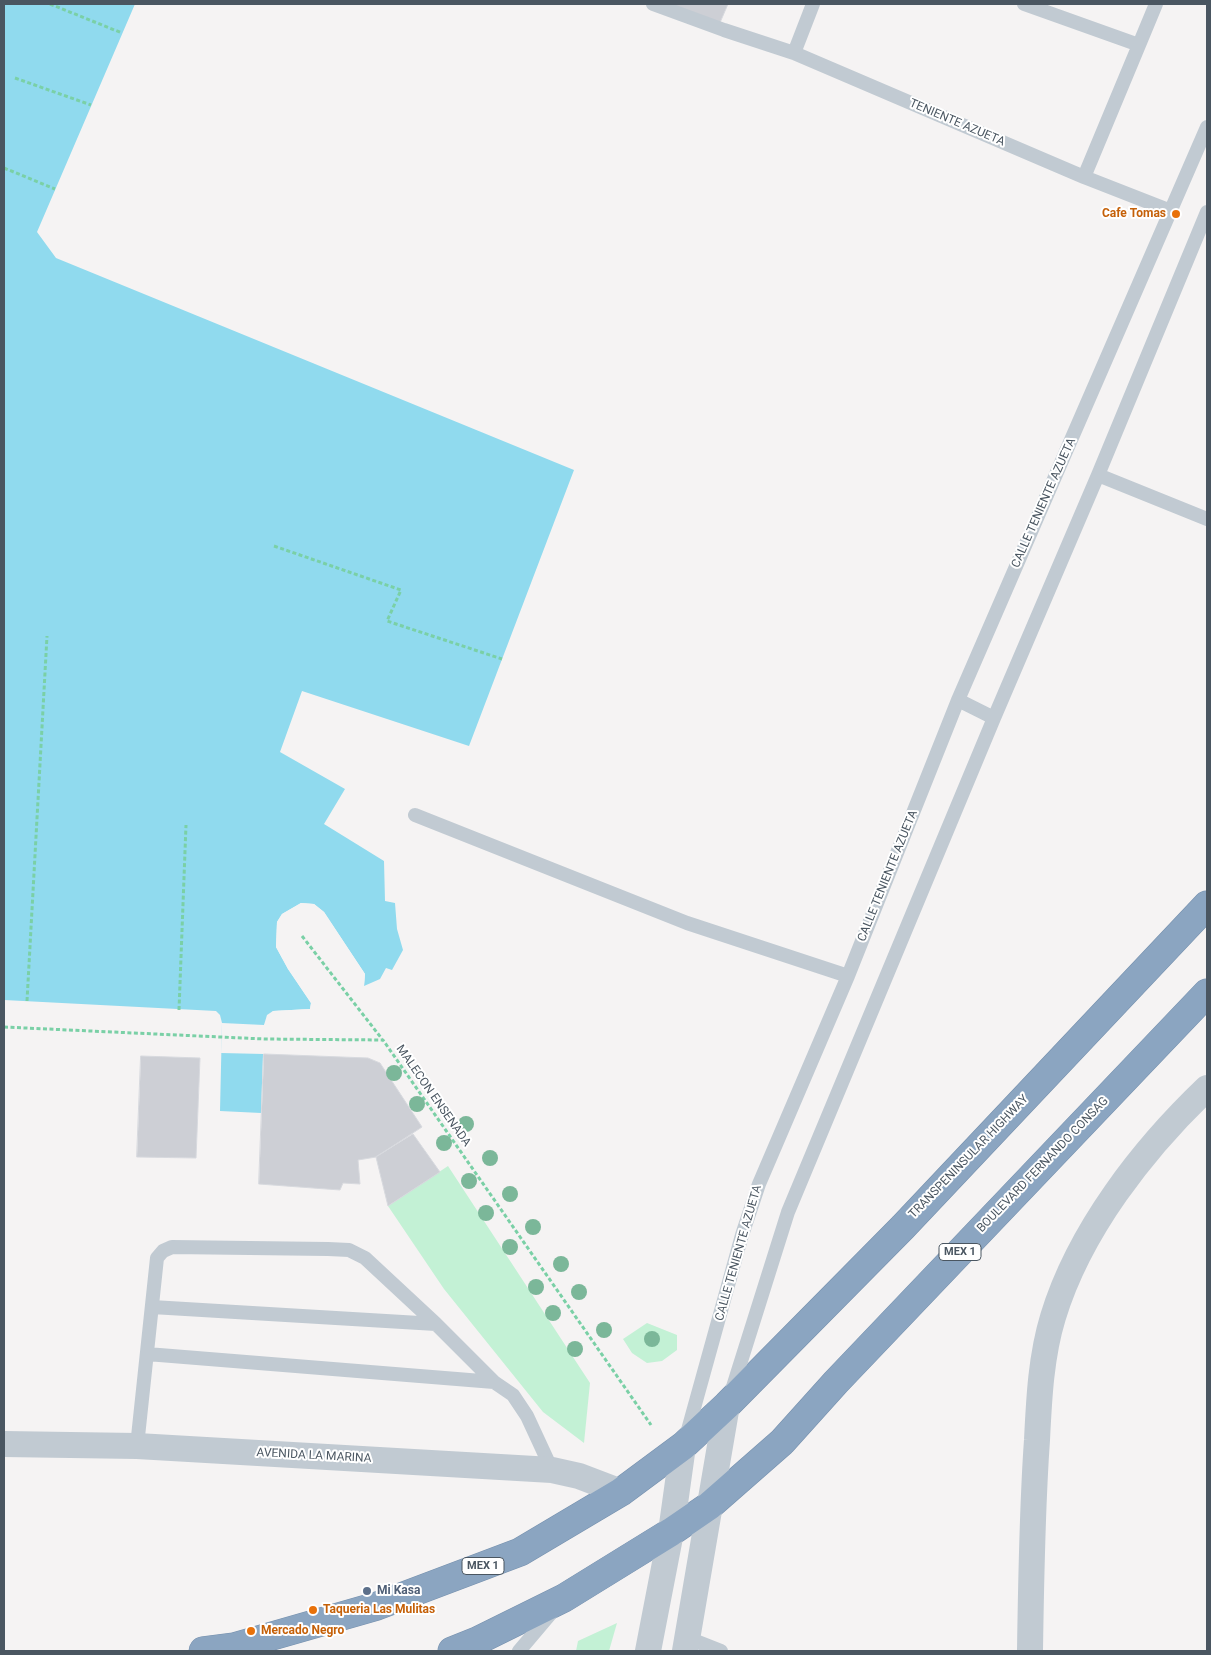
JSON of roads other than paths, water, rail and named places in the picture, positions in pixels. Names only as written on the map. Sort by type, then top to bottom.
[{"type":"highway","name":"TRANSPENINSULAR HIGHWAY","points":[[727,1405],[903,1227],[1207,905]]},
{"type":"highway","name":"BOULEVARD FERNANDO CONSAG","points":[[709,1506],[782,1442],[836,1382],[1207,993]]},
{"type":"highway","name":"MEX 1","points":[[203,1651],[234,1647],[377,1606],[520,1552],[621,1492],[683,1446],[727,1405]]},
{"type":"highway","name":"MEX 1","points":[[452,1651],[477,1642],[564,1598],[709,1506]]},
{"type":"street","points":[[1030,1651],[1032,1517],[1041,1375],[1052,1317],[1074,1263],[1100,1214],[1135,1167],[1185,1109],[1207,1088]]},
{"type":"street","points":[[687,1644],[727,1405]]},
{"type":"street","name":"AVENIDA LA MARINA","points":[[4,1444],[137,1446],[552,1470],[579,1476],[621,1492]]},
{"type":"street","name":"CALLE TENIENTE AZUETA","points":[[648,1651],[670,1532],[683,1446]]},
{"type":"lane","name":"TENIENTE AZUETA","points":[[653,4],[794,53],[1084,177],[1171,211]]},
{"type":"lane","points":[[794,53],[813,4]]},
{"type":"lane","points":[[1024,4],[1139,45]]},
{"type":"lane","points":[[1084,177],[1156,4]]},
{"type":"lane","name":"CALLE TENIENTE AZUETA","points":[[683,1446],[706,1371],[742,1235],[759,1184],[848,976],[958,700],[1207,127]]},
{"type":"lane","points":[[727,1405],[788,1212],[1207,212]]},
{"type":"lane","points":[[1098,475],[1207,519]]},
{"type":"lane","points":[[958,700],[994,718]]},
{"type":"lane","points":[[416,815],[687,923],[848,976]]},
{"type":"lane","points":[[137,1446],[157,1258],[163,1251],[172,1247],[335,1249],[349,1250],[365,1258],[436,1324],[494,1382],[513,1395],[527,1416],[552,1470]]},
{"type":"lane","points":[[152,1308],[436,1324]]},
{"type":"lane","points":[[147,1354],[494,1382]]},
{"type":"lane","points":[[519,1651],[564,1598]]},
{"type":"lane","points":[[687,1644],[721,1651]]},
{"type":"water","points":[[4,4],[135,4],[37,232],[56,258],[574,470],[469,746],[302,691],[280,752],[345,789],[324,824],[384,861],[385,901],[395,903],[397,929],[403,950],[392,970],[386,968],[380,979],[364,986],[365,974],[324,912],[314,904],[301,903],[282,914],[277,922],[276,947],[311,1003],[310,1009],[273,1011],[264,1025],[261,1113],[220,1111],[222,1023],[220,1015],[216,1011],[4,1000]]},
{"type":"place","name":"Cafe Tomas","points":[[1176,214]]},
{"type":"place","name":"Mi Kasa","points":[[367,1591]]},
{"type":"place","name":"Taqueria Las Mulitas","points":[[313,1610]]},
{"type":"place","name":"Mercado Negro","points":[[251,1631]]}]
